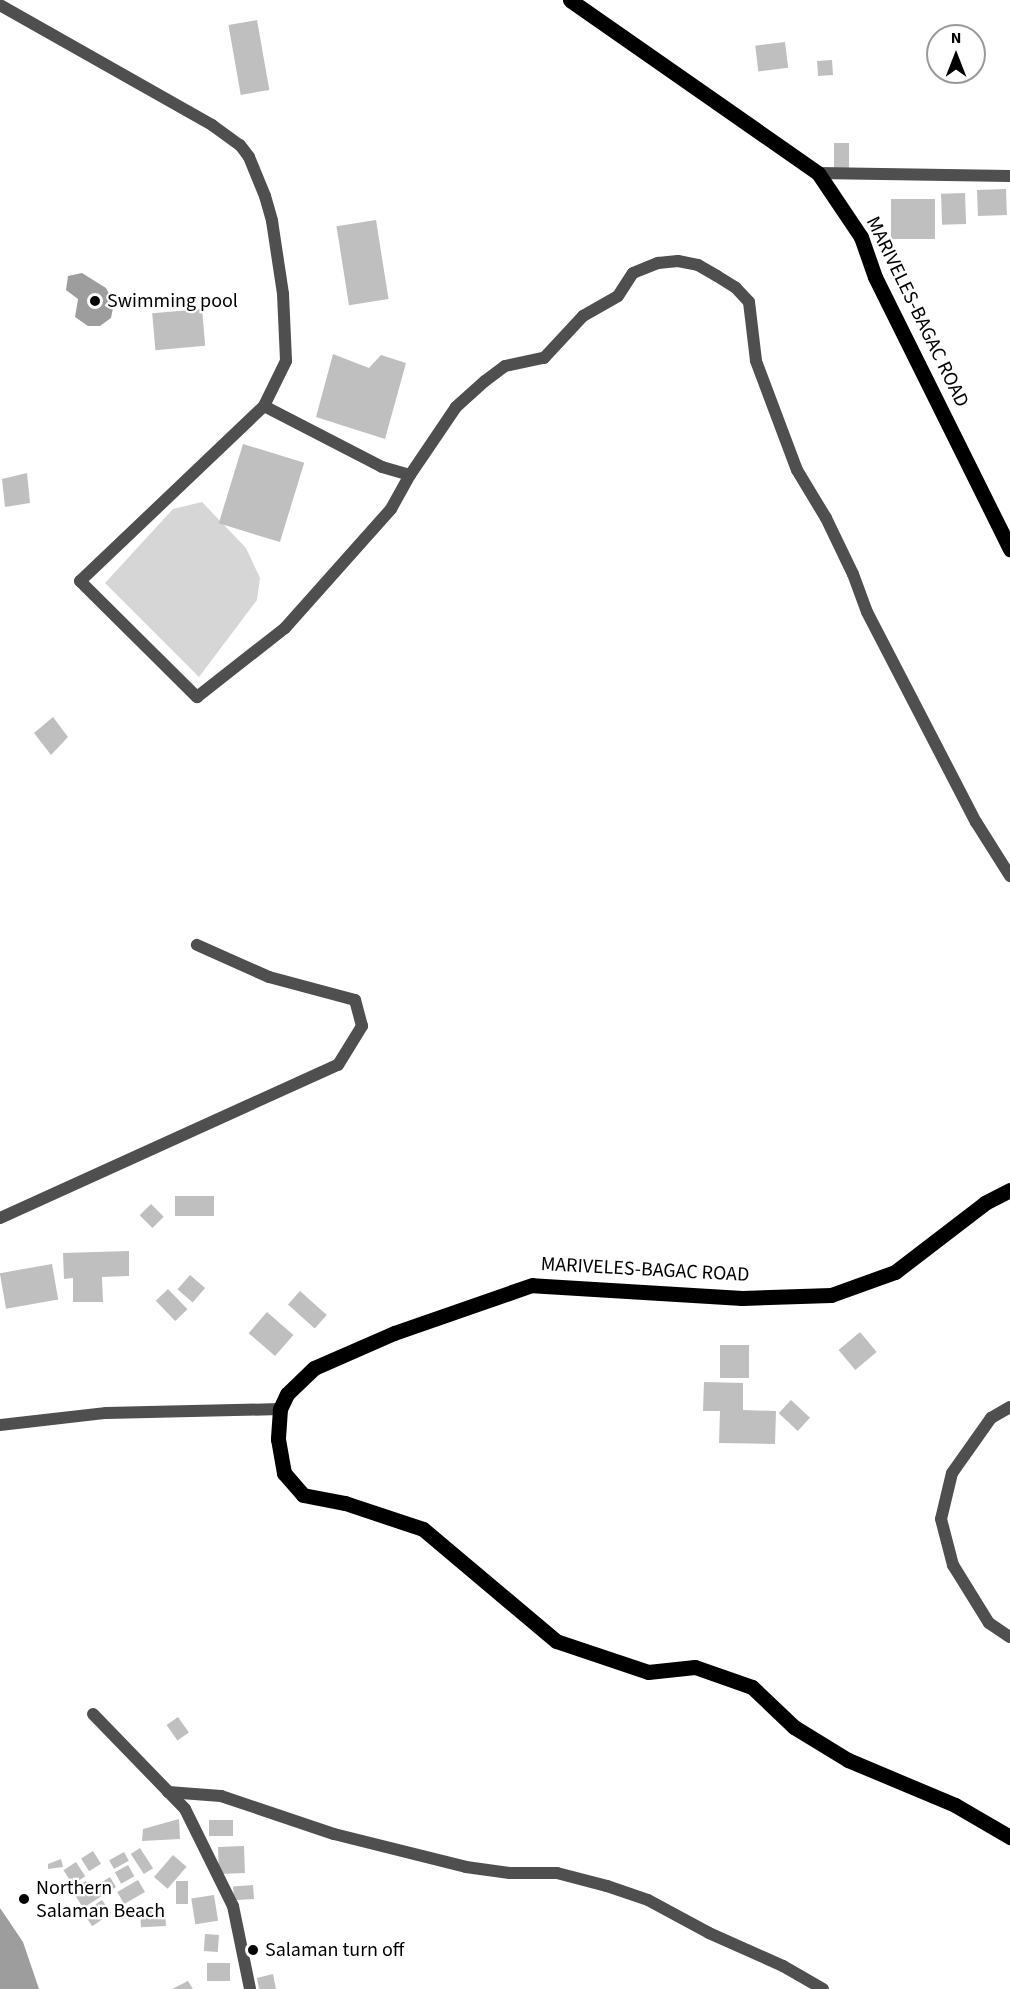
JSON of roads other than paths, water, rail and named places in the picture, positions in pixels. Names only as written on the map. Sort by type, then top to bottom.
[{"type":"main road","name":"MARIVELES-BAGAC ROAD","points":[[570,0],[818,173],[861,237],[875,277],[1010,549]]},
{"type":"main road","name":"MARIVELES-BAGAC ROAD","points":[[280,1409],[287,1394],[314,1368],[394,1333],[532,1285],[742,1298],[831,1295],[895,1272],[985,1203],[1010,1190]]},
{"type":"main road","points":[[280,1409],[278,1438],[284,1473],[303,1495],[345,1503],[423,1529],[556,1641],[648,1672],[695,1667],[752,1687],[794,1727],[848,1760],[955,1805],[1010,1837]]},
{"type":"street","points":[[0,5],[212,125],[240,145],[249,157],[272,221],[283,294],[286,361],[264,406],[80,581],[197,697],[285,628],[392,508],[410,475],[456,407],[477,388],[505,366],[544,358],[584,316],[618,296],[633,273],[658,263],[678,261],[698,265],[736,288],[749,302],[756,361],[797,470],[826,518],[853,574],[867,612],[976,822],[1010,876]]},
{"type":"street","points":[[818,173],[1000,174],[1010,176]]},
{"type":"street","points":[[264,406],[382,467],[410,475]]},
{"type":"street","points":[[0,1218],[338,1065],[362,1026],[355,1000],[270,977],[197,945]]},
{"type":"street","points":[[1010,1407],[991,1418],[952,1473],[941,1519],[953,1565],[989,1623],[1010,1638]]},
{"type":"street","points":[[0,1425],[106,1413],[280,1409]]},
{"type":"street","points":[[93,1714],[185,1809],[232,1906],[250,1989]]},
{"type":"street","points":[[168,1792],[221,1796],[334,1834],[456,1865],[510,1873],[557,1873],[607,1886],[648,1900],[709,1933],[783,1966],[823,1989]]},
{"type":"place","name":"Swimming pool","points":[[95,301]]},
{"type":"place","name":"Northern Salaman Beach","points":[[24,1899]]},
{"type":"place","name":"Salaman turn off","points":[[253,1950]]}]
